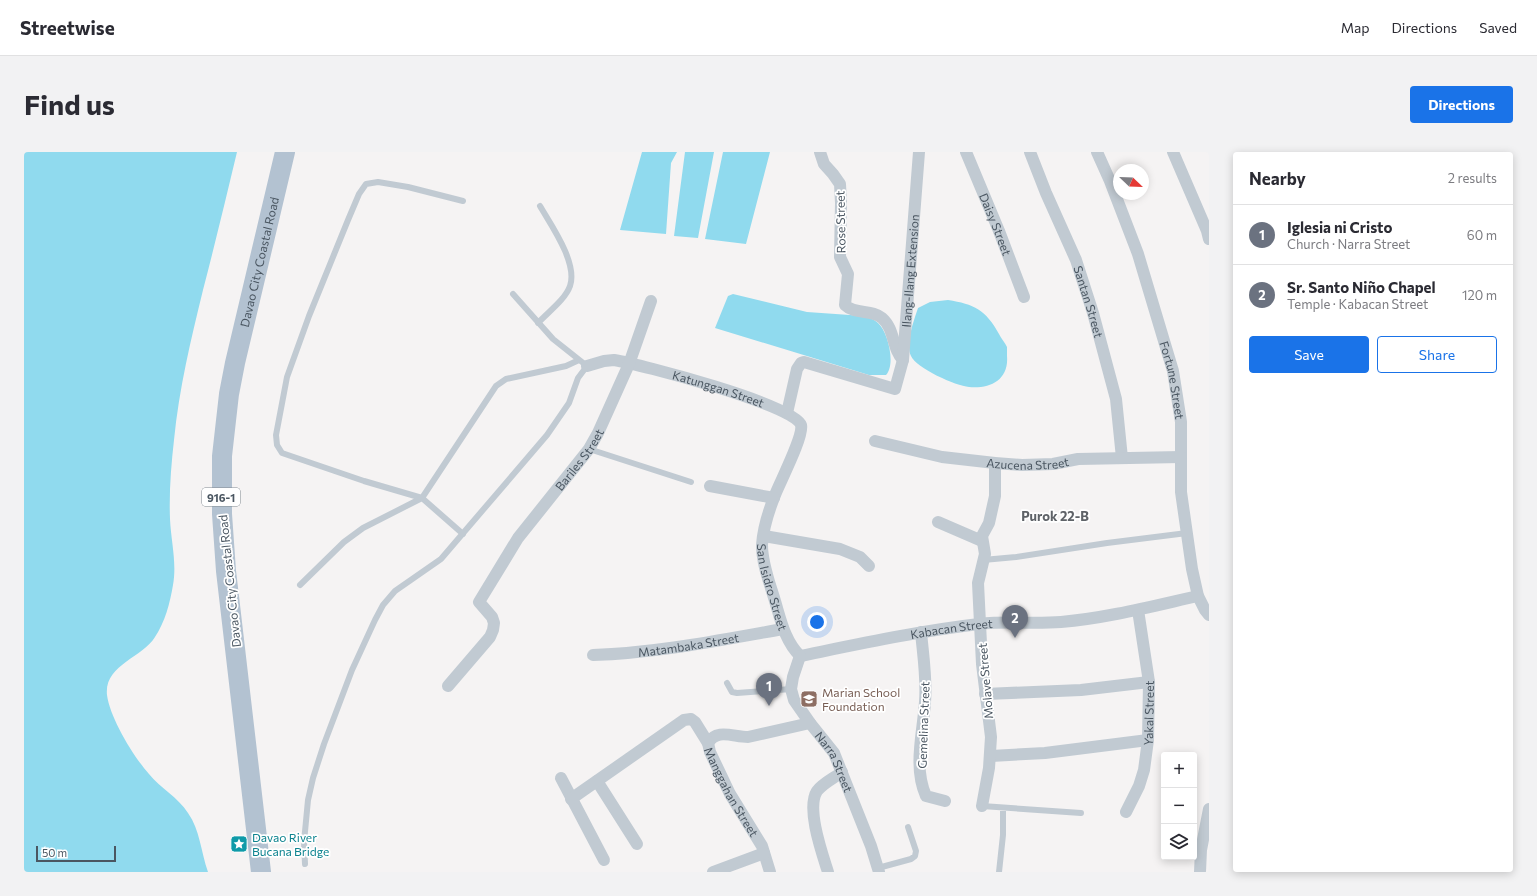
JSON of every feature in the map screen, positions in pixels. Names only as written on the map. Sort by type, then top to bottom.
[{"type":"main road","name":"Davao City Coastal Road","points":[[261,872],[223,543],[221,485],[222,456],[228,402],[235,363],[285,152]]},
{"type":"street","name":"Rose Street","points":[[820,152],[824,164],[840,184],[840,257],[848,274],[845,305],[851,309],[874,314],[883,319],[890,331],[898,354],[903,360]]},
{"type":"street","name":"Ilang-Ilang Extension","points":[[787,413],[796,369],[801,363],[808,363],[895,389],[903,360],[920,152]]},
{"type":"street","name":"Daisy Street","points":[[966,152],[999,231],[1024,297]]},
{"type":"street","name":"Santan Street","points":[[1030,152],[1046,193],[1076,260],[1093,313],[1116,399],[1122,458]]},
{"type":"street","name":"Fortune Street","points":[[1097,152],[1110,181],[1138,254],[1173,371],[1182,422],[1181,492],[1192,569],[1198,596],[1209,615]]},
{"type":"street","points":[[1173,152],[1208,233]]},
{"type":"street","name":"Bariles Street","points":[[448,686],[490,637],[494,623],[492,617],[479,602],[518,538],[589,449],[629,364],[651,301]]},
{"type":"street","name":"Katunggan Street","points":[[583,363],[614,360],[684,377],[741,395],[787,413],[795,417],[801,424]]},
{"type":"street","name":"San Isidro Street","points":[[800,656],[788,640],[783,629],[766,569],[762,545],[774,498],[799,436],[801,424]]},
{"type":"street","name":"Azucena Street","points":[[875,441],[942,456],[1022,465],[1053,464],[1078,460],[1181,457]]},
{"type":"street","name":"Molave Street","points":[[982,806],[991,756],[991,737],[985,694],[978,583],[983,560],[984,547],[982,536],[989,523],[995,496],[995,463]]},
{"type":"street","points":[[710,486],[774,498]]},
{"type":"street","points":[[938,522],[982,541]]},
{"type":"street","points":[[764,536],[840,549],[860,557],[869,566]]},
{"type":"street","name":"Kabacan Street","points":[[800,656],[921,632],[981,624],[1061,622],[1138,610],[1198,596]]},
{"type":"street","name":"Yakal Street","points":[[1126,812],[1144,770],[1148,740],[1149,682],[1138,610]]},
{"type":"street","name":"Matambaka Street","points":[[593,655],[636,653],[783,629]]},
{"type":"street","name":"Gemelina Street","points":[[921,632],[925,680],[925,702],[920,753],[920,771],[926,796],[945,800]]},
{"type":"street","points":[[791,689],[800,656]]},
{"type":"street","points":[[985,694],[1082,690],[1149,682]]},
{"type":"street","name":"Narra Street","points":[[791,689],[794,700],[810,724],[830,746],[842,772],[878,870]]},
{"type":"street","points":[[571,799],[684,720],[691,719],[695,722],[708,743]]},
{"type":"street","name":"Manggahan Street","points":[[770,872],[762,846],[730,794],[710,752],[708,743],[712,737],[717,735],[725,734],[740,737],[810,724]]},
{"type":"street","points":[[991,756],[1045,753],[1148,740]]},
{"type":"street","points":[[828,872],[815,825],[814,803],[817,791],[842,772]]},
{"type":"street","points":[[561,778],[604,860]]},
{"type":"street","points":[[597,781],[638,844]]},
{"type":"street","points":[[1200,872],[1205,851],[1209,809]]},
{"type":"street","points":[[713,872],[764,853]]},
{"type":"lane","points":[[463,201],[408,186],[378,182],[366,184],[359,194],[348,220],[289,370],[276,435],[277,445],[282,453],[292,458],[422,498],[463,534]]},
{"type":"lane","points":[[538,323],[565,295],[572,278],[572,270],[568,259],[540,206]]},
{"type":"lane","points":[[512,294],[553,339],[583,363]]},
{"type":"lane","points":[[300,585],[344,542],[363,528],[422,498],[496,386],[506,379],[583,363]]},
{"type":"lane","points":[[305,864],[304,842],[308,800],[313,778],[324,744],[352,670],[374,620],[383,605],[395,591],[441,559],[506,481],[547,435],[569,403],[583,363]]},
{"type":"lane","points":[[589,449],[691,482]]},
{"type":"lane","points":[[983,560],[1016,557],[1107,543],[1187,533]]},
{"type":"lane","points":[[727,683],[732,692],[737,693],[791,689]]},
{"type":"lane","points":[[982,806],[1081,813]]},
{"type":"lane","points":[[999,872],[1003,835],[1003,808]]},
{"type":"lane","points":[[878,870],[912,859],[916,856],[916,851],[908,827]]},
{"type":"water","points":[[24,152],[237,152],[194,327],[176,421],[170,489],[170,519],[174,577],[167,612],[159,631],[149,644],[142,651],[117,669],[111,676],[107,695],[117,725],[136,757],[153,779],[184,807],[192,820],[198,834],[208,872],[24,872]]},
{"type":"water","points":[[642,152],[677,152],[671,163],[666,234],[620,230]]},
{"type":"water","points":[[685,152],[714,152],[698,238],[674,236]]},
{"type":"water","points":[[723,152],[770,152],[746,244],[705,239]]},
{"type":"water","points":[[733,294],[807,312],[864,316],[873,320],[882,327],[888,341],[890,348],[889,370],[886,375],[869,375],[715,328],[728,296]]},
{"type":"water","points":[[948,300],[972,306],[984,314],[994,326],[1006,345],[1007,364],[1005,371],[997,381],[984,386],[963,386],[937,376],[914,361],[909,351],[909,345],[912,325],[918,308],[930,302]]},
{"type":"place","name":"Sr. Santo Niño Chapel","points":[[1015,638]]},
{"type":"place","name":"Marian School Foundation","points":[[809,699]]},
{"type":"place","name":"Iglesia ni Cristo","points":[[769,706]]},
{"type":"place","name":"Davao River Bucana Bridge","points":[[239,844]]},
{"type":"district","name":"Purok 22-B","points":[[1055,516]]}]
